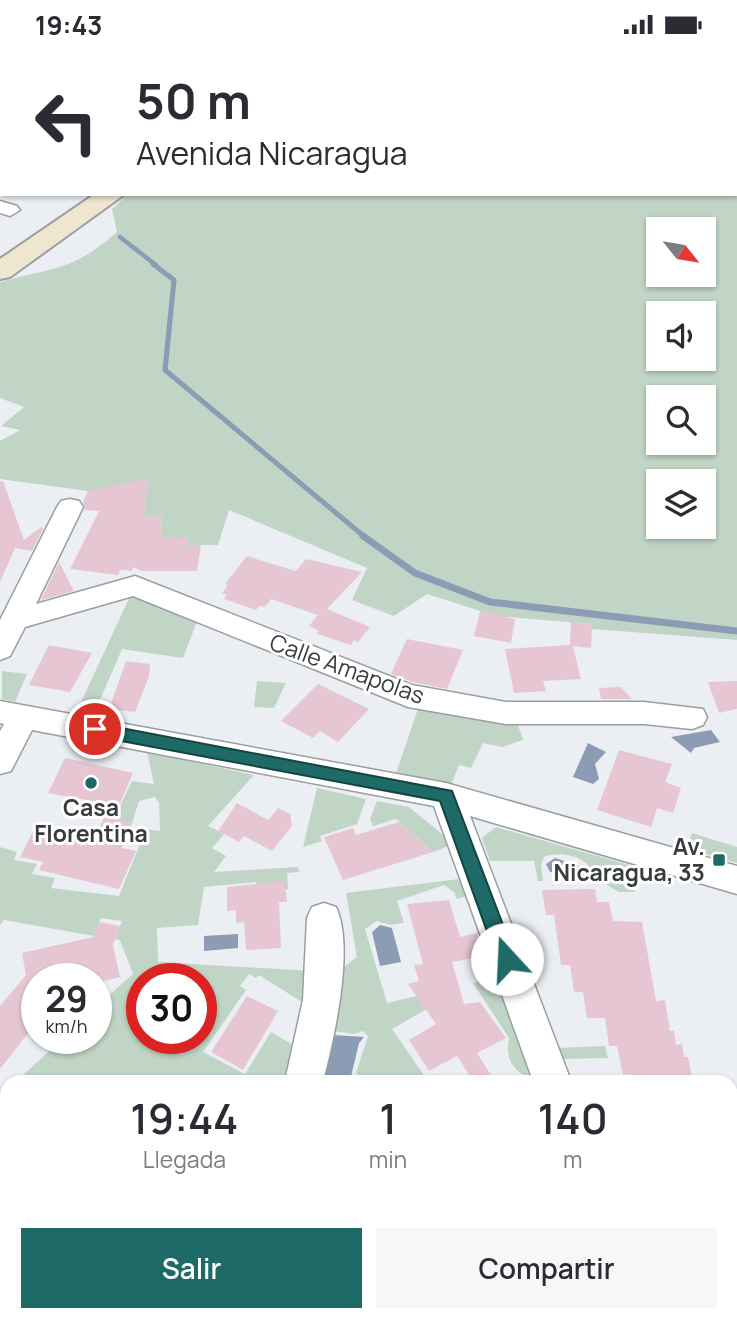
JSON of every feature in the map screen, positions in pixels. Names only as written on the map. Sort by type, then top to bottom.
[{"type":"main road","points":[[0,253],[84,196]]},
{"type":"main road","points":[[0,271],[109,196]]},
{"type":"street","points":[[0,649],[70,507]]},
{"type":"street","name":"Calle Amapolas","points":[[15,620],[135,586],[408,696],[506,713],[645,713],[692,717]]},
{"type":"street","points":[[0,762],[12,714],[446,796],[737,880]]},
{"type":"street","points":[[446,796],[550,1075]]},
{"type":"street","points":[[306,1075],[320,1018],[327,965],[324,918]]},
{"type":"green space","points":[[126,196],[737,196],[737,640],[592,629],[591,624],[496,616],[427,594],[394,616],[352,600],[367,568],[229,510],[218,545],[186,545],[188,539],[161,537],[162,515],[144,515],[147,484],[88,491],[0,479],[0,441],[20,430],[1,426],[24,407],[0,398],[0,282],[74,261],[87,255],[117,232],[112,209]]},
{"type":"green space","points":[[131,594],[198,619],[183,658],[122,649],[93,716],[76,713]]},
{"type":"green space","points":[[2,671],[27,674],[15,702],[2,699]]},
{"type":"green space","points":[[257,681],[286,683],[274,708],[254,707]]},
{"type":"green space","points":[[419,706],[539,720],[540,725],[518,725],[523,740],[502,747],[483,743],[471,768],[459,765],[451,785],[395,776]]},
{"type":"green space","points":[[147,752],[254,775],[208,826],[224,834],[212,848],[226,856],[214,872],[298,867],[299,872],[287,873],[288,889],[256,891],[256,882],[204,887],[198,925],[157,928],[158,962],[175,963],[129,963],[120,940],[115,939],[122,921],[101,918],[94,936],[4,920],[0,925],[0,847],[17,852],[14,860],[37,864],[32,874],[55,878],[51,888],[119,896],[146,829],[160,831],[159,803],[155,797],[139,801],[132,823],[114,819],[132,781],[154,784]]},
{"type":"green space","points":[[317,788],[366,799],[357,824],[320,836],[322,841],[303,847]]},
{"type":"green space","points":[[377,801],[409,807],[454,844],[433,852],[396,819],[373,826],[370,819]]},
{"type":"green space","points":[[496,827],[629,865],[635,892],[619,892],[592,876],[590,869],[581,860],[566,855],[544,857],[541,865],[543,881],[538,881],[534,861],[490,861],[482,838]]},
{"type":"green space","points":[[692,833],[737,847],[737,863],[687,849]]},
{"type":"green space","points":[[467,878],[473,894],[457,899],[454,892],[444,885],[397,901],[404,923],[390,925],[377,921],[365,929],[387,1003],[438,991],[444,999],[392,1029],[424,1075],[358,1075],[356,1073],[368,1036],[363,1031],[354,1034],[327,1030],[333,975],[357,957],[346,893]]},
{"type":"green space","points":[[217,965],[313,971],[310,1007],[259,975],[256,978],[249,974],[240,986],[246,990],[217,1032]]},
{"type":"green space","points":[[501,977],[533,1070],[531,1075],[524,1075],[511,1063],[508,1052],[509,1038],[473,983]]},
{"type":"green space","points":[[126,980],[126,1054],[207,1054],[245,1074],[271,1032],[300,1049],[293,1075],[23,1075],[46,1054],[112,1054],[112,993]]},
{"type":"green space","points":[[605,1046],[608,1058],[561,1059],[557,1048]]},
{"type":"water","points":[[711,730],[720,742],[694,748],[691,753],[671,737]]},
{"type":"water","points":[[588,743],[606,752],[595,764],[599,779],[593,784],[573,777]]},
{"type":"water","points":[[555,858],[586,868],[587,876],[550,872],[546,864]]},
{"type":"water","points":[[380,925],[392,928],[401,962],[380,966],[372,932]]},
{"type":"water","points":[[238,934],[238,948],[204,951],[204,936]]},
{"type":"water","points":[[333,1035],[364,1037],[359,1043],[351,1075],[324,1075]]},
{"type":"building","points":[[148,478],[144,515],[162,515],[161,537],[188,538],[186,545],[201,545],[197,571],[142,571],[133,567],[132,571],[120,570],[118,575],[70,569],[99,511],[85,510],[83,502],[88,491]]},
{"type":"building","points":[[0,481],[3,481],[24,540],[41,527],[43,529],[32,551],[15,548],[0,582]]},
{"type":"building","points":[[247,556],[296,571],[306,559],[362,572],[327,609],[370,627],[358,642],[354,640],[351,645],[317,634],[319,631],[309,626],[318,615],[271,599],[265,607],[259,606],[256,610],[224,599],[227,595],[222,593],[228,585],[225,584]]},
{"type":"building","points":[[59,562],[74,591],[41,600]]},
{"type":"building","points":[[480,611],[515,619],[511,643],[474,636]]},
{"type":"building","points":[[571,622],[592,624],[591,648],[573,646],[581,679],[543,681],[546,691],[514,693],[505,649],[570,645]]},
{"type":"building","points":[[407,639],[463,650],[447,689],[391,674]]},
{"type":"building","points":[[49,645],[92,653],[70,692],[29,685]]},
{"type":"building","points":[[126,661],[150,664],[149,676],[135,712],[109,709]]},
{"type":"building","points":[[737,681],[737,709],[719,713],[708,682]]},
{"type":"building","points":[[318,684],[369,709],[338,742],[320,731],[313,738],[281,721]]},
{"type":"building","points":[[621,687],[632,699],[601,699],[599,688]]},
{"type":"building","points":[[619,750],[672,764],[665,782],[681,788],[673,813],[657,808],[651,827],[597,810]]},
{"type":"building","name":"Casa Florentina","points":[[65,758],[133,773],[119,806],[48,793]]},
{"type":"building","points":[[237,803],[268,820],[278,808],[290,814],[292,826],[272,851],[244,836],[239,842],[218,831]]},
{"type":"building","points":[[104,817],[132,823],[122,848],[136,851],[119,889],[39,870],[43,862],[20,857],[33,831],[93,843]]},
{"type":"building","points":[[399,822],[433,852],[343,880],[324,837],[353,828],[356,835]]},
{"type":"building","points":[[285,881],[287,902],[279,902],[281,948],[246,950],[244,922],[236,923],[236,910],[227,911],[227,887]]},
{"type":"building","points":[[595,889],[597,902],[609,902],[613,921],[642,922],[656,1001],[665,1000],[670,1031],[674,1031],[676,1045],[682,1044],[692,1075],[623,1075],[617,1046],[609,1046],[605,1018],[587,1018],[583,992],[574,992],[570,965],[561,965],[554,915],[546,915],[542,890]]},
{"type":"building","points":[[449,900],[460,937],[477,933],[485,956],[452,962],[464,1004],[480,1002],[506,1038],[477,1053],[491,1075],[469,1075],[457,1056],[429,1071],[409,1040],[436,1024],[408,984],[419,981],[414,965],[423,964],[407,904]]},
{"type":"building","points":[[100,922],[120,926],[113,945],[120,977],[112,979],[112,963],[24,963],[22,953],[93,937]]},
{"type":"building","points":[[21,981],[21,1042],[0,1069],[0,1006]]},
{"type":"building","points":[[247,996],[278,1011],[243,1070],[215,1054],[217,1054],[217,1043]]},
{"type":"waterway","points":[[120,237],[156,265]]},
{"type":"waterway","points":[[153,264],[174,280],[165,370],[366,538]]},
{"type":"waterway","points":[[363,536],[415,573],[490,602],[737,631]]},
{"type":"place","name":"Casa Florentina","points":[[91,783]]},
{"type":"place","name":"Av. Nicaragua, 33","points":[[719,860]]},
{"type":"route","points":[[95,729],[446,796],[507,959]]}]
